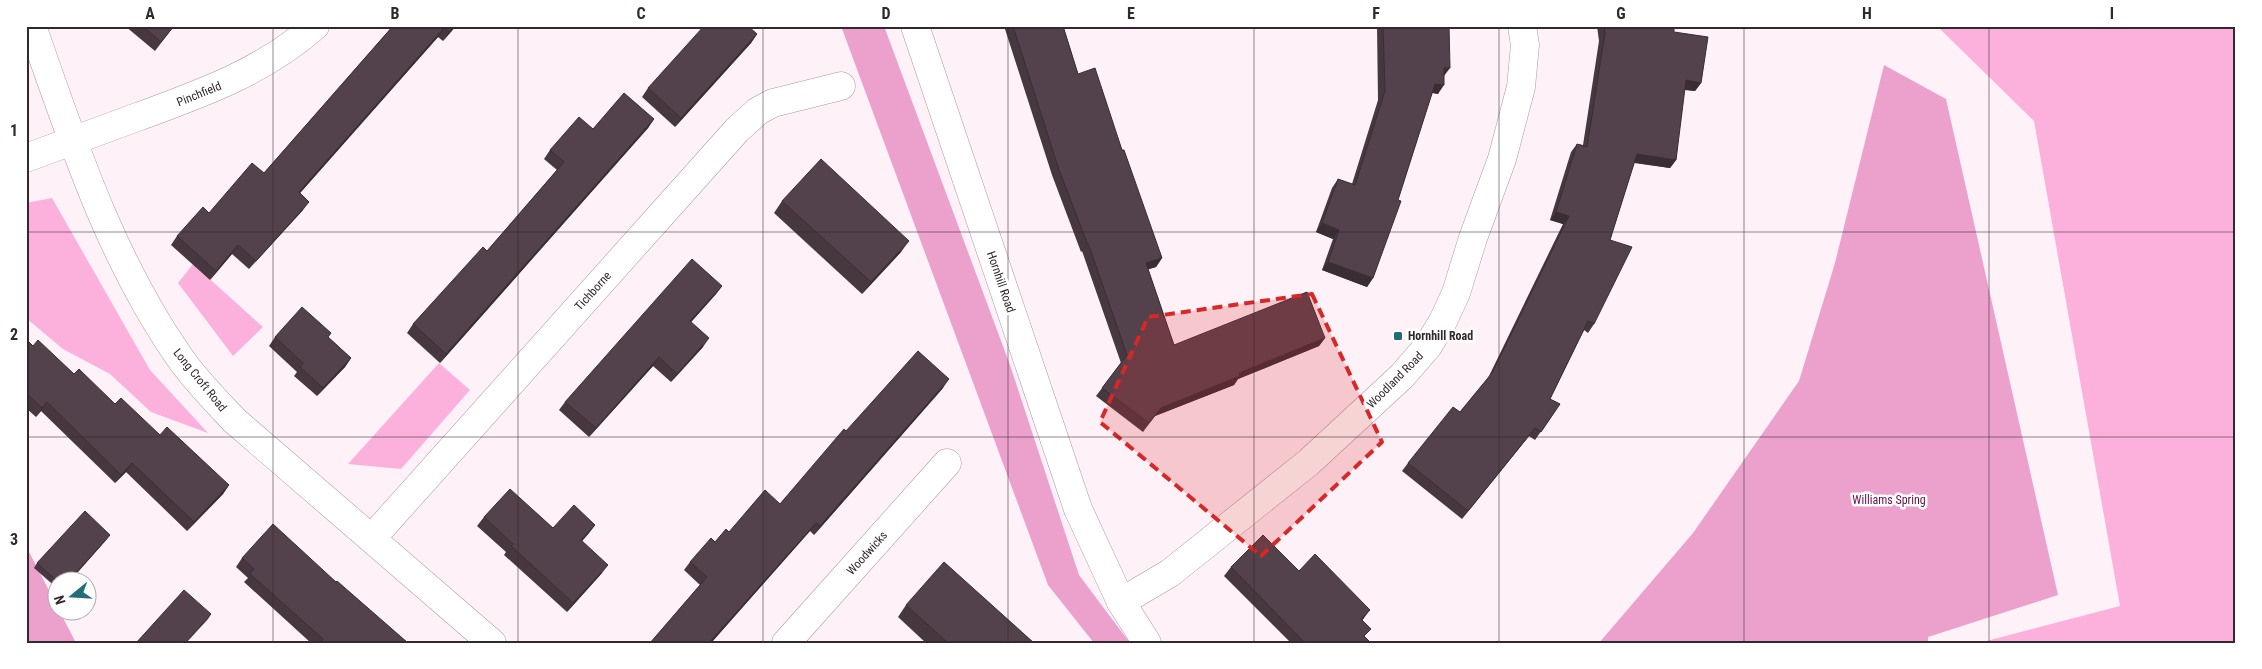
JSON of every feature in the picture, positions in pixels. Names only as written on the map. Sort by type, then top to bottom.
[{"type":"street","name":"Long Croft Road","points":[[32,26],[72,141],[109,231],[132,279],[181,358],[206,390],[235,421],[492,643]]},
{"type":"street","name":"Pinchfield","points":[[26,158],[214,89],[274,57],[315,26]]},
{"type":"street","name":"Hornhill Road","points":[[915,26],[1078,509],[1121,602],[1147,643]]},
{"type":"street","name":"Woodland Road","points":[[1121,602],[1170,573],[1309,462],[1402,376],[1428,346],[1443,321],[1456,293],[1472,238],[1502,159],[1521,87],[1525,45],[1522,26]]},
{"type":"street","name":"Tichborne","points":[[372,538],[737,130],[758,112],[773,103],[841,86]]},
{"type":"street","name":"Woodwicks","points":[[786,643],[947,463]]},
{"type":"highlighted area","points":[[1312,294],[1382,442],[1261,556],[1100,422],[1148,317]]},
{"type":"shaded area","points":[[1937,26],[2236,26],[2236,643],[1979,643],[2120,606],[2034,121]]},
{"type":"shaded area","points":[[52,198],[150,370],[208,433],[151,412],[110,374],[63,349],[26,318],[26,203]]},
{"type":"shaded area","points":[[193,264],[263,327],[233,356],[178,283]]},
{"type":"shaded area","points":[[439,363],[470,390],[401,469],[348,464]]},
{"type":"green space","points":[[841,26],[884,26],[1010,365],[1079,575],[1130,643],[1094,643],[1048,585]]},
{"type":"green space","name":"Williams Spring","points":[[1884,65],[1946,99],[2058,595],[1928,637],[1928,643],[1599,643],[1693,533],[1799,381],[1835,263]]},
{"type":"green space","points":[[26,546],[48,589],[48,622],[65,622],[76,643],[26,643]]},
{"type":"building","points":[[142,26],[174,26],[161,42]]},
{"type":"building","points":[[393,26],[454,26],[449,32],[444,28],[299,192],[309,202],[256,261],[238,245],[216,271],[177,236],[203,207],[209,213],[252,163],[264,173]]},
{"type":"building","points":[[704,26],[748,26],[757,34],[681,118],[648,88]]},
{"type":"building","points":[[1013,26],[1063,26],[1078,74],[1095,68],[1122,150],[1124,150],[1162,258],[1146,263],[1174,345],[1307,292],[1325,338],[1239,373],[1240,376],[1161,408],[1149,423],[1102,388],[1127,355],[1088,243],[1058,167]]},
{"type":"building","points":[[1383,26],[1449,26],[1450,68],[1444,68],[1444,85],[1435,84],[1398,200],[1401,201],[1373,278],[1328,262],[1339,230],[1322,223],[1338,179],[1355,185],[1385,91]]},
{"type":"building","points":[[1604,26],[1674,26],[1674,32],[1708,37],[1701,83],[1686,80],[1676,160],[1637,154],[1610,240],[1632,247],[1594,324],[1588,321],[1550,399],[1560,404],[1541,432],[1535,428],[1468,511],[1408,463],[1453,407],[1460,412],[1492,373],[1569,216],[1556,212],[1577,144],[1587,147],[1605,33]]},
{"type":"building","points":[[624,93],[654,119],[446,354],[413,324],[483,247],[487,251],[564,162],[550,150],[579,117],[593,129]]},
{"type":"building","points":[[821,159],[909,241],[871,282],[782,201]]},
{"type":"building","points":[[692,259],[722,286],[690,321],[709,338],[677,374],[659,357],[596,428],[565,402]]},
{"type":"building","points":[[302,307],[331,333],[328,337],[351,358],[323,388],[300,367],[303,363],[275,337]]},
{"type":"building","points":[[26,339],[33,346],[38,340],[74,374],[79,369],[115,404],[121,398],[160,435],[167,427],[229,485],[194,522],[132,463],[121,475],[47,402],[42,408],[26,393]]},
{"type":"building","points":[[918,351],[949,379],[820,526],[816,523],[709,643],[650,643],[707,577],[690,562],[711,538],[715,542],[726,529],[729,532],[765,490],[780,504],[844,429],[846,431]]},
{"type":"building","points":[[510,489],[553,528],[574,505],[595,525],[581,540],[608,565],[573,603],[511,546],[513,544],[484,517]]},
{"type":"building","points":[[85,511],[110,535],[77,572],[48,573],[37,563]]},
{"type":"building","points":[[273,524],[336,582],[408,643],[320,643],[323,639],[250,574],[254,569],[242,558]]},
{"type":"building","points":[[1263,535],[1299,571],[1315,554],[1370,610],[1361,619],[1371,629],[1364,636],[1371,643],[1305,643],[1231,567]]},
{"type":"building","points":[[944,562],[1034,643],[948,643],[906,605]]},
{"type":"building","points":[[184,590],[211,614],[185,643],[136,643]]},
{"type":"place","name":"Hornhill Road","points":[[1398,336]]}]
